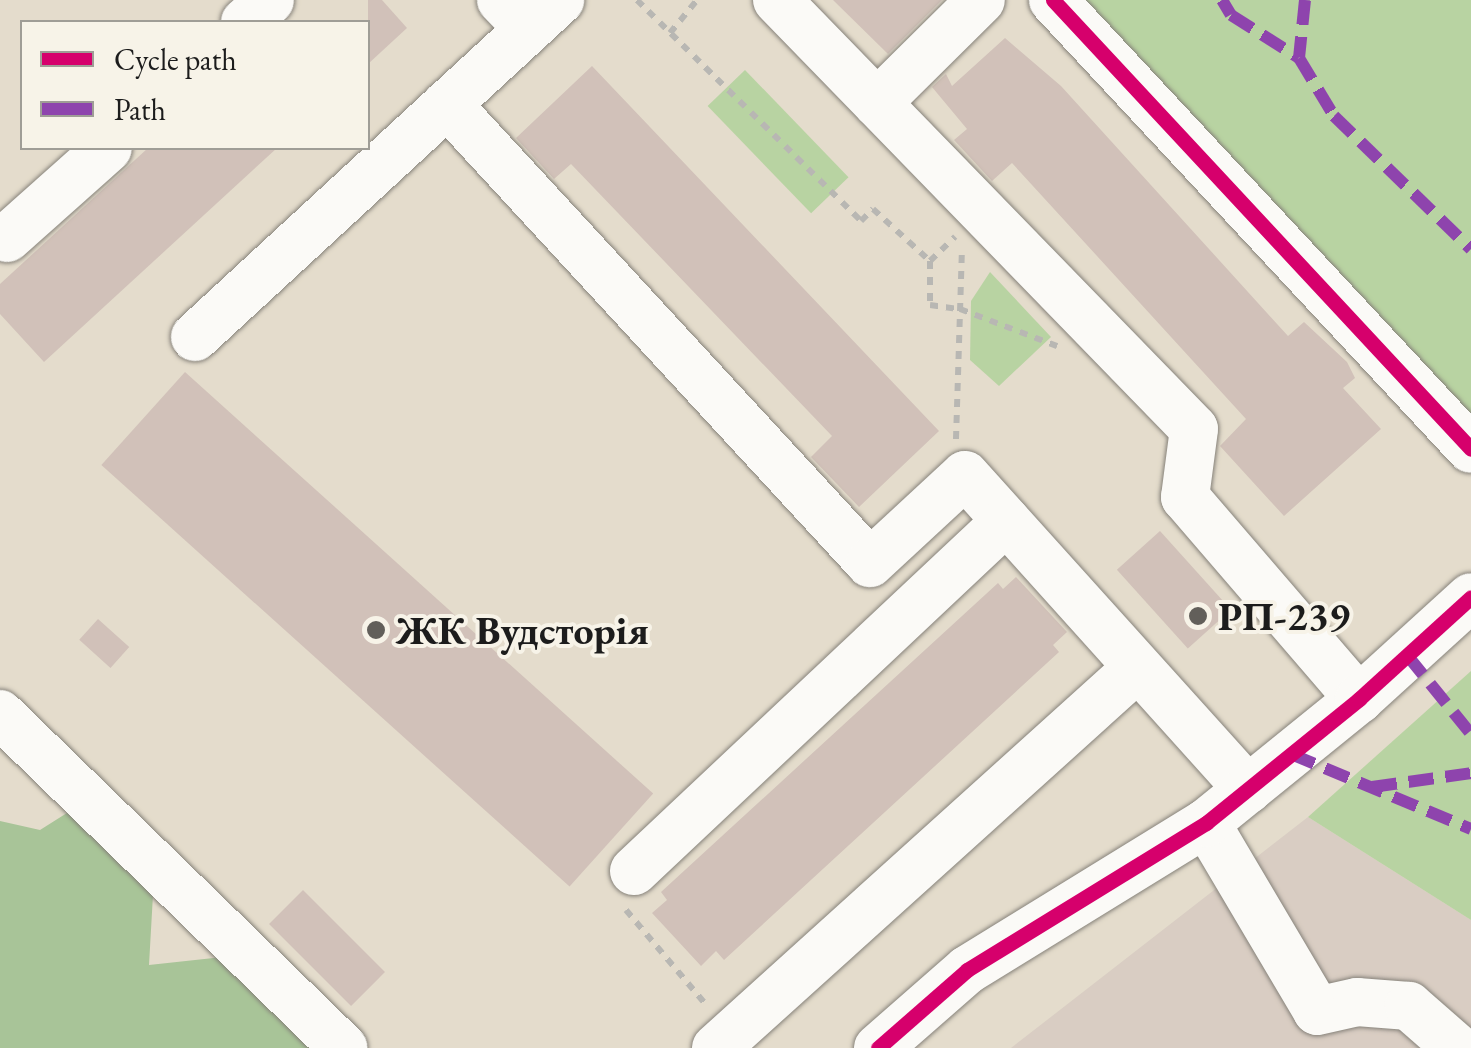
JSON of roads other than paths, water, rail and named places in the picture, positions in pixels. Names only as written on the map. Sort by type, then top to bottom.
[{"type":"street","points":[[247,20],[270,0]]},
{"type":"street","points":[[777,0],[1194,429],[1184,496],[1359,700]]},
{"type":"street","points":[[878,104],[981,0]]},
{"type":"street","points":[[1053,0],[1471,448]]},
{"type":"street","points":[[195,338],[447,104],[530,10]]},
{"type":"street","points":[[447,104],[870,563],[966,475],[1248,789]]},
{"type":"street","points":[[8,238],[106,150]]},
{"type":"street","points":[[634,872],[1006,521]]},
{"type":"street","points":[[878,1048],[967,970],[1206,823],[1359,700],[1471,598]]},
{"type":"street","points":[[724,1041],[1137,668]]},
{"type":"street","points":[[0,714],[343,1048]]},
{"type":"street","points":[[1206,823],[1317,1012],[1357,1002],[1410,1006],[1457,1048]]},
{"type":"place","name":"РП-239","points":[[1198,616]]},
{"type":"place","name":"ЖК Вудсторія","points":[[376,630]]}]
